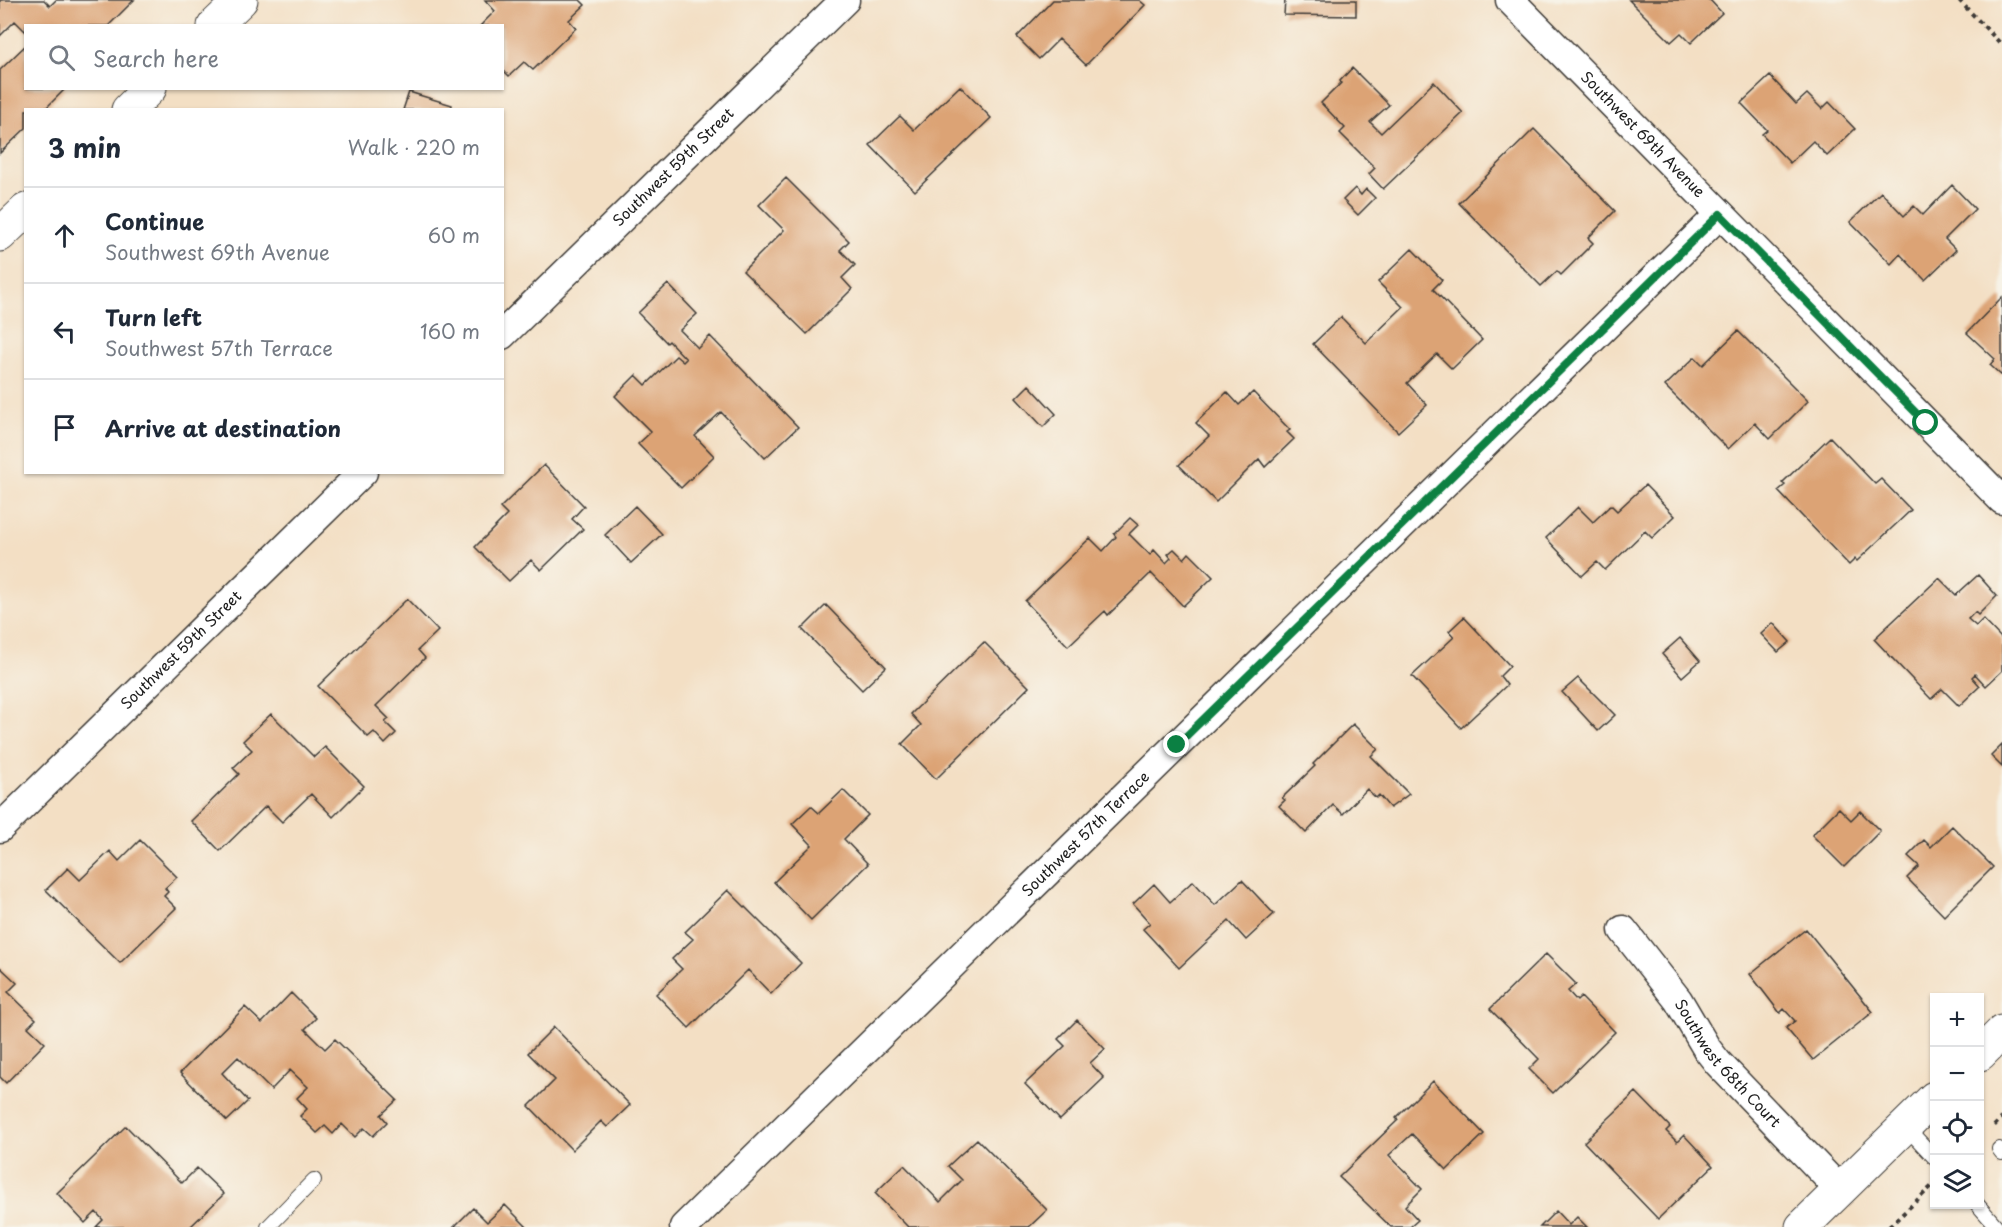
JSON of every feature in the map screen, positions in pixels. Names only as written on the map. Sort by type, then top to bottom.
[{"type":"main road","points":[[216,24],[241,0]]},
{"type":"main road","points":[[130,108],[148,90]]},
{"type":"main road","points":[[0,235],[24,212]]},
{"type":"main road","points":[[1984,1050],[2002,1032]]},
{"type":"main road","points":[[1802,1227],[1932,1101]]},
{"type":"street","name":"Southwest 59th Street","points":[[504,333],[844,0]]},
{"type":"street","name":"Southwest 69th Avenue","points":[[1509,0],[2002,500]]},
{"type":"street","name":"Southwest 57th Terrace","points":[[684,1227],[1720,214]]},
{"type":"street","name":"Southwest 59th Street","points":[[0,828],[361,474]]},
{"type":"street","name":"Southwest 68th Court","points":[[1623,930],[1678,1000],[1718,1063],[1840,1190]]},
{"type":"lane","points":[[1905,1126],[1933,1155]]},
{"type":"lane","points":[[268,1227],[314,1180]]},
{"type":"lane","points":[[1981,1209],[1997,1227]]},
{"type":"path","points":[[1959,0],[2002,45]]},
{"type":"path","points":[[1889,1227],[1930,1189]]},
{"type":"building","points":[[0,0],[44,0],[50,6],[56,0],[134,0],[110,24],[24,24],[24,30],[15,21],[0,36]]},
{"type":"building","points":[[485,0],[580,0],[585,5],[569,20],[576,28],[533,70],[524,62],[509,76],[504,71],[504,24],[482,24],[495,11]]},
{"type":"building","points":[[1053,0],[1139,0],[1145,5],[1086,65],[1059,39],[1039,59],[1017,37]]},
{"type":"building","points":[[1285,0],[1356,0],[1356,16],[1284,15]]},
{"type":"building","points":[[1629,0],[1710,0],[1722,13],[1691,43],[1681,33],[1671,42]]},
{"type":"building","points":[[24,47],[24,90],[64,90],[46,108],[24,108],[24,130],[0,153],[0,70]]},
{"type":"building","points":[[1352,68],[1389,105],[1370,122],[1381,133],[1434,82],[1463,113],[1383,189],[1369,174],[1375,168],[1340,133],[1345,128],[1321,103]]},
{"type":"building","points":[[1770,76],[1796,104],[1807,94],[1822,109],[1829,102],[1855,129],[1827,156],[1813,141],[1790,163],[1762,134],[1767,130],[1741,103]]},
{"type":"building","points":[[960,86],[991,118],[915,191],[870,145],[900,116],[914,130]]},
{"type":"building","points":[[409,92],[452,105],[451,108],[404,108]]},
{"type":"building","points":[[1534,129],[1615,211],[1588,238],[1593,243],[1561,275],[1557,271],[1541,286],[1459,203]]},
{"type":"building","points":[[786,178],[849,241],[840,250],[855,265],[842,278],[852,289],[807,334],[743,271],[784,230],[759,205]]},
{"type":"building","points":[[1952,185],[1975,209],[1945,239],[1956,250],[1925,280],[1900,254],[1891,264],[1850,222],[1881,192],[1904,216],[1914,206],[1923,215]]},
{"type":"building","points":[[1355,188],[1361,195],[1366,189],[1375,198],[1358,215],[1343,200]]},
{"type":"building","points":[[1412,249],[1442,280],[1433,289],[1482,340],[1452,369],[1437,354],[1407,383],[1427,405],[1398,432],[1313,344],[1341,317],[1366,343],[1403,307],[1378,282]]},
{"type":"building","points":[[668,284],[697,314],[680,330],[698,348],[710,336],[798,427],[765,458],[721,412],[695,436],[714,456],[681,488],[638,444],[651,432],[615,396],[636,375],[646,385],[676,356],[683,362],[686,359],[638,313]]},
{"type":"building","points":[[2002,297],[2002,376],[1990,365],[1995,359],[1967,333]]},
{"type":"building","points":[[1738,331],[1808,401],[1770,439],[1755,423],[1728,449],[1665,386],[1695,357],[1703,365]]},
{"type":"building","points":[[1029,385],[1056,414],[1043,427],[1016,398]]},
{"type":"building","points":[[1227,392],[1239,405],[1253,392],[1290,430],[1287,432],[1294,439],[1265,467],[1259,459],[1216,502],[1179,465],[1209,436],[1196,423]]},
{"type":"building","points":[[1830,437],[1875,484],[1881,479],[1911,510],[1857,561],[1855,559],[1849,565],[1778,491],[1785,485],[1782,483]]},
{"type":"building","points":[[544,465],[584,506],[572,519],[583,529],[541,570],[531,560],[509,581],[475,547],[507,515],[500,508]]},
{"type":"building","points":[[1645,485],[1675,516],[1652,538],[1645,531],[1605,570],[1597,562],[1582,576],[1546,538],[1578,507],[1593,522],[1611,505],[1617,511]]},
{"type":"building","points":[[635,506],[662,534],[631,563],[605,535]]},
{"type":"building","points":[[1130,518],[1138,525],[1129,534],[1150,555],[1154,550],[1166,563],[1171,558],[1168,554],[1174,549],[1184,559],[1189,553],[1213,577],[1183,606],[1151,573],[1108,615],[1105,611],[1068,646],[1025,601],[1090,538],[1103,551],[1116,537],[1114,534]]},
{"type":"building","points":[[1978,575],[1997,596],[1978,615],[1975,612],[1968,619],[1976,626],[1983,619],[2002,639],[2002,671],[1986,686],[1975,674],[1972,677],[1980,686],[1959,706],[1942,689],[1931,699],[1874,639],[1939,578],[1956,595]]},
{"type":"building","points":[[407,599],[438,631],[418,650],[425,658],[376,706],[389,719],[385,722],[396,733],[385,744],[374,732],[368,737],[318,686]]},
{"type":"building","points":[[826,605],[886,667],[862,690],[802,629]]},
{"type":"building","points":[[1464,617],[1510,666],[1500,676],[1507,685],[1461,728],[1412,676],[1454,637],[1449,631]]},
{"type":"building","points":[[1773,623],[1790,642],[1778,652],[1761,634]]},
{"type":"building","points":[[1680,638],[1700,661],[1682,677],[1662,654]]},
{"type":"building","points":[[984,642],[1029,687],[936,779],[902,744],[921,725],[911,714]]},
{"type":"building","points":[[1578,678],[1615,715],[1598,731],[1562,692]]},
{"type":"building","points":[[271,714],[314,757],[325,747],[364,786],[333,817],[311,794],[282,822],[266,806],[220,851],[191,821],[239,774],[233,768],[252,750],[243,741]]},
{"type":"building","points":[[1353,724],[1378,749],[1371,756],[1409,794],[1390,808],[1379,795],[1376,798],[1367,789],[1343,814],[1333,805],[1306,833],[1279,806],[1285,800],[1282,798]]},
{"type":"building","points":[[2002,745],[2002,767],[1991,756]]},
{"type":"building","points":[[843,790],[868,815],[844,839],[868,864],[811,920],[774,882],[812,845],[792,824],[811,806],[819,813]]},
{"type":"building","points":[[1839,808],[1851,820],[1860,811],[1880,831],[1844,867],[1812,835]]},
{"type":"building","points":[[1952,826],[1993,867],[1944,916],[1907,878],[1919,866],[1908,856],[1924,840],[1931,847]]},
{"type":"building","points":[[140,840],[177,877],[165,888],[168,892],[164,896],[176,908],[120,963],[46,890],[68,868],[80,880],[110,851],[119,861]]},
{"type":"building","points":[[1242,880],[1274,914],[1246,940],[1229,921],[1179,968],[1143,929],[1150,923],[1133,904],[1154,884],[1170,902],[1193,881],[1215,905]]},
{"type":"building","points":[[728,890],[801,963],[771,994],[748,970],[689,1028],[656,994],[682,969],[672,959],[693,939],[685,932]]},
{"type":"building","points":[[1806,929],[1873,1012],[1813,1060],[1786,1028],[1795,1021],[1784,1009],[1780,1013],[1750,974]]},
{"type":"building","points":[[1546,954],[1576,984],[1568,991],[1577,1001],[1581,997],[1615,1032],[1553,1093],[1529,1069],[1539,1059],[1490,1009]]},
{"type":"building","points":[[0,967],[17,983],[8,992],[36,1019],[28,1027],[45,1043],[6,1083],[0,1077]]},
{"type":"building","points":[[291,993],[316,1018],[305,1029],[325,1049],[335,1039],[397,1100],[381,1115],[387,1122],[373,1136],[364,1128],[355,1137],[342,1124],[333,1134],[325,1126],[317,1133],[300,1116],[307,1109],[297,1098],[308,1087],[290,1070],[271,1090],[238,1057],[222,1073],[248,1101],[227,1121],[180,1073],[245,1007],[262,1023]]},
{"type":"building","points":[[1077,1020],[1105,1049],[1090,1063],[1104,1078],[1060,1120],[1025,1084],[1065,1046],[1058,1039]]},
{"type":"building","points":[[554,1027],[630,1105],[607,1127],[601,1121],[572,1150],[529,1106],[555,1080],[528,1053]]},
{"type":"building","points":[[1433,1081],[1484,1134],[1447,1170],[1412,1134],[1389,1155],[1422,1189],[1405,1206],[1418,1220],[1410,1227],[1391,1227],[1339,1177],[1398,1120],[1396,1118]]},
{"type":"building","points":[[1636,1092],[1670,1127],[1666,1131],[1677,1142],[1684,1135],[1713,1166],[1658,1219],[1584,1142]]},
{"type":"building","points":[[126,1126],[182,1183],[197,1168],[224,1194],[190,1227],[96,1227],[103,1220],[96,1212],[85,1223],[57,1193]]},
{"type":"building","points":[[977,1139],[1047,1210],[1029,1227],[908,1227],[875,1193],[904,1165],[940,1202],[962,1180],[948,1166]]},
{"type":"building","points":[[505,1205],[527,1227],[454,1227],[473,1208],[487,1222]]},
{"type":"building","points":[[1556,1211],[1569,1225],[1577,1217],[1587,1227],[1540,1227]]},
{"type":"route","points":[[1177,745],[1720,214],[1926,423]]}]
